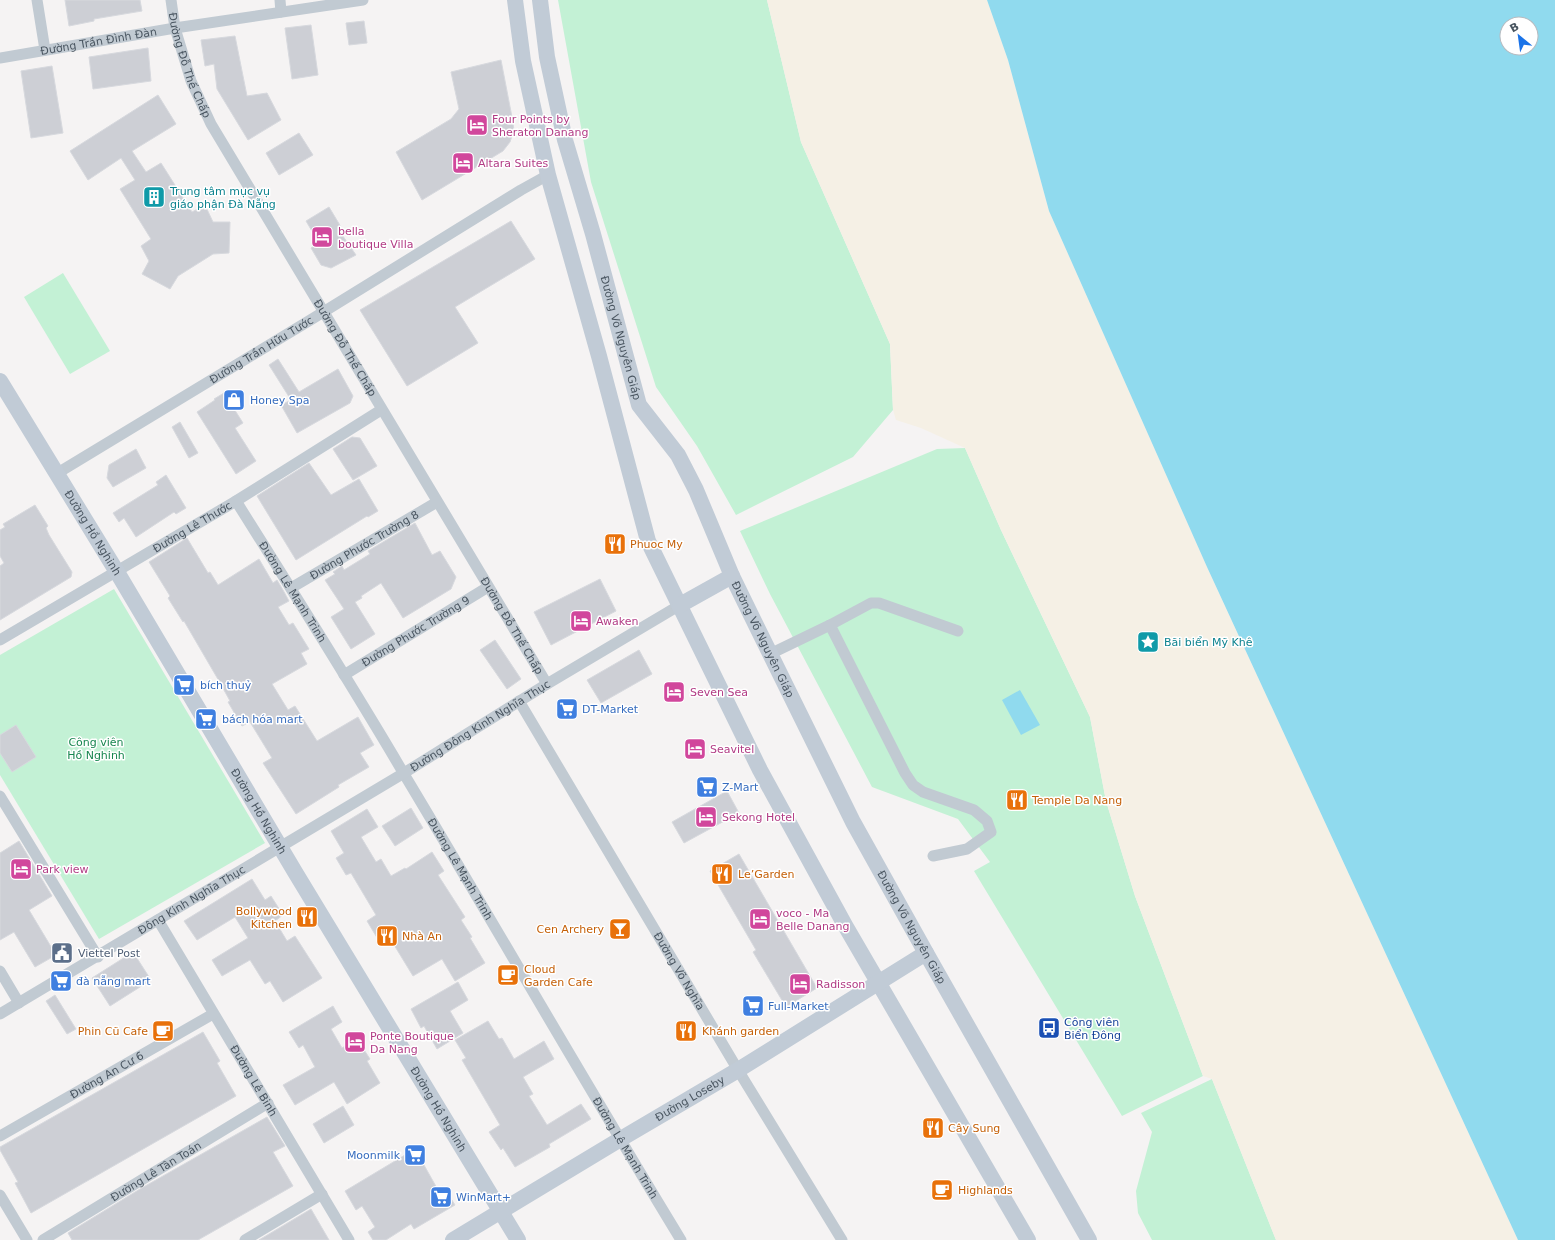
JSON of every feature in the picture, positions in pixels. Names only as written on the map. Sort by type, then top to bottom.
[{"type":"main road","points":[[515,0],[523,61],[548,175],[599,356],[648,541],[760,770],[846,927],[1028,1240]]},
{"type":"main road","name":"Đường Võ Nguyên Giáp","points":[[540,0],[547,57],[565,140],[593,234],[640,405],[678,455],[689,476],[705,510],[732,576],[853,822],[1089,1240]]},
{"type":"main road","points":[[548,175],[573,168]]},
{"type":"main road","name":"Đường Hồ Nghinh","points":[[0,381],[117,572],[280,846],[518,1240]]},
{"type":"main road","points":[[680,605],[732,576]]},
{"type":"main road","name":"Đường Loseby","points":[[453,1240],[738,1070],[926,953]]},
{"type":"street","points":[[37,0],[45,50]]},
{"type":"street","name":"Đường Đỗ Thế Chấp","points":[[171,0],[175,28],[191,81],[211,124],[381,410],[547,684]]},
{"type":"street","points":[[280,0],[281,12]]},
{"type":"street","name":"Đường Trần Đình Đàn","points":[[0,58],[175,28],[363,0]]},
{"type":"street","name":"Đường Trần Hữu Tước","points":[[56,474],[324,312],[520,190],[548,175]]},
{"type":"street","name":"Đường Lê Thước","points":[[0,640],[236,501],[381,410]]},
{"type":"street","name":"Đường Lê Mạnh Trinh","points":[[236,501],[404,773],[619,1140],[681,1240]]},
{"type":"street","name":"Đường Phước Trường 8","points":[[291,588],[437,502]]},
{"type":"street","name":"Đường Phước Trường 9","points":[[344,675],[488,587]]},
{"type":"street","points":[[770,654],[830,625],[864,606],[879,603],[958,631]]},
{"type":"street","name":"Đường Đông Kinh Nghĩa Thục","points":[[280,846],[404,773],[547,684],[680,605]]},
{"type":"street","points":[[830,625],[905,773],[913,785],[923,792],[974,810],[988,821],[991,832],[967,849],[933,856]]},
{"type":"street","name":"Đường Võ Nghĩa","points":[[519,702],[738,1070],[842,1240]]},
{"type":"street","points":[[0,796],[98,957]]},
{"type":"street","name":"Đông Kinh Nghĩa Thục","points":[[0,1014],[98,957],[280,846]]},
{"type":"street","name":"Đường Lê Binh","points":[[158,920],[349,1240]]},
{"type":"street","points":[[0,971],[19,1003]]},
{"type":"street","name":"Đường An Cư 6","points":[[0,1136],[213,1014]]},
{"type":"street","name":"Đường Lê Tân Toán","points":[[43,1240],[268,1103]]},
{"type":"street","points":[[244,1240],[322,1194]]},
{"type":"street","points":[[0,1195],[27,1240]]},
{"type":"green space","points":[[558,0],[767,0],[801,142],[890,344],[893,410],[853,457],[736,515],[697,446],[656,387],[591,182]]},
{"type":"green space","points":[[63,273],[110,351],[70,374],[24,297]]},
{"type":"green space","points":[[965,448],[1001,530],[1090,717],[1106,801],[1135,896],[1203,1076],[1122,1116],[974,871],[990,862],[958,819],[872,787],[770,594],[740,531],[937,449]]},
{"type":"green space","name":"Công viên Hồ Nghinh","points":[[114,589],[265,843],[99,939],[0,775],[0,655]]},
{"type":"green space","points":[[1212,1079],[1276,1240],[1152,1240],[1138,1213],[1136,1191],[1152,1132],[1141,1113]]},
{"type":"sand","name":"Bãi biển Mỹ Khê","points":[[767,0],[987,0],[1008,60],[1049,211],[1207,567],[1518,1240],[1276,1240],[1212,1079],[1203,1076],[1135,896],[1106,801],[1090,717],[1001,530],[965,448],[921,428],[896,420],[893,410],[890,344],[801,142]]},
{"type":"water","points":[[987,0],[1555,0],[1555,1240],[1518,1240],[1207,567],[1049,211],[1008,60]]},
{"type":"water","points":[[1020,690],[1040,725],[1021,735],[1002,700]]},
{"type":"building","points":[[65,0],[140,0],[142,11],[94,19],[94,21],[69,26]]},
{"type":"building","points":[[364,21],[367,43],[349,45],[346,23]]},
{"type":"building","points":[[311,25],[318,75],[292,79],[285,28]]},
{"type":"building","points":[[235,36],[247,96],[267,93],[281,120],[248,140],[217,89],[214,64],[205,66],[201,40]]},
{"type":"building","points":[[148,48],[151,81],[93,89],[89,57]]},
{"type":"building","name":"Four Points by Sheraton Danang","points":[[501,60],[514,130],[510,142],[503,151],[422,200],[396,152],[451,119],[459,109],[451,72]]},
{"type":"building","points":[[52,66],[63,133],[31,138],[21,71]]},
{"type":"building","name":"Trung tâm mục vụ giáo phận Đà Nẵng","points":[[158,95],[176,124],[132,151],[146,172],[161,163],[192,212],[205,205],[213,222],[230,222],[229,253],[213,254],[178,276],[170,289],[142,274],[149,261],[141,246],[151,239],[120,189],[135,180],[121,158],[88,180],[70,151]]},
{"type":"building","points":[[299,133],[313,155],[279,175],[266,153]]},
{"type":"building","points":[[329,207],[341,227],[338,229],[356,255],[331,268],[321,265],[311,248],[319,243],[306,221]]},
{"type":"building","points":[[511,221],[535,259],[455,307],[478,343],[407,386],[360,310]]},
{"type":"building","points":[[278,359],[299,392],[338,369],[353,396],[350,403],[297,433],[281,405],[291,400],[269,365]]},
{"type":"building","points":[[224,393],[243,423],[235,428],[256,461],[236,474],[197,412]]},
{"type":"building","points":[[180,422],[198,453],[189,458],[172,427]]},
{"type":"building","points":[[352,437],[360,438],[377,466],[353,480],[333,449]]},
{"type":"building","points":[[136,449],[146,468],[113,487],[107,478],[109,465]]},
{"type":"building","points":[[309,463],[331,495],[359,479],[378,511],[368,517],[367,516],[296,560],[257,496]]},
{"type":"building","points":[[166,475],[186,508],[176,514],[174,512],[136,537],[124,518],[119,522],[113,513],[158,485],[156,482]]},
{"type":"building","points":[[35,505],[48,526],[46,528],[49,535],[72,572],[71,577],[0,620],[0,566],[4,563],[0,556],[0,530],[5,527],[3,524]]},
{"type":"building","points":[[415,523],[432,555],[440,551],[456,577],[451,589],[403,618],[381,583],[361,596],[362,598],[355,602],[375,634],[351,649],[331,617],[344,609],[325,580],[335,574],[333,572],[342,566],[344,570],[370,554],[368,551]]},
{"type":"building","points":[[187,538],[208,573],[210,572],[218,585],[259,559],[273,583],[277,580],[283,590],[289,601],[278,607],[289,625],[293,623],[309,649],[301,653],[307,664],[272,684],[288,710],[295,706],[317,741],[358,717],[374,745],[360,753],[369,767],[338,785],[339,787],[296,814],[263,763],[272,758],[250,722],[242,726],[228,702],[230,701],[219,681],[184,621],[183,622],[168,598],[170,596],[149,562]]},
{"type":"building","points":[[600,579],[616,611],[551,645],[534,612]]},
{"type":"building","points":[[495,640],[521,679],[507,689],[480,650]]},
{"type":"building","points":[[639,650],[652,674],[601,703],[587,680]]},
{"type":"building","points":[[16,725],[36,757],[12,772],[0,753],[0,735]]},
{"type":"building","name":"Sekong Hotel","points":[[727,791],[739,813],[684,843],[672,822]]},
{"type":"building","points":[[411,808],[423,828],[395,846],[382,826]]},
{"type":"building","points":[[367,809],[378,827],[361,837],[376,862],[381,859],[391,876],[405,868],[406,869],[432,852],[444,871],[438,875],[465,917],[461,920],[472,937],[470,938],[485,963],[455,981],[442,959],[413,976],[388,935],[379,941],[367,921],[376,915],[351,873],[346,875],[336,858],[344,853],[331,831]]},
{"type":"building","points":[[19,841],[52,896],[29,910],[56,955],[35,967],[14,932],[0,940],[0,853]]},
{"type":"building","points":[[739,854],[817,988],[786,1007],[753,952],[756,950],[710,871]]},
{"type":"building","points":[[252,879],[265,900],[271,896],[283,915],[275,921],[287,941],[295,936],[322,978],[283,1002],[270,981],[265,984],[250,960],[222,976],[212,960],[248,938],[235,917],[197,940],[184,921]]},
{"type":"building","points":[[133,952],[151,980],[110,1006],[92,978]]},
{"type":"building","points":[[458,982],[468,1000],[450,1011],[463,1033],[437,1049],[424,1026],[421,1028],[411,1009]]},
{"type":"building","points":[[55,995],[76,1029],[67,1034],[46,1001]]},
{"type":"building","points":[[333,1006],[342,1022],[331,1029],[342,1048],[357,1039],[370,1059],[367,1061],[380,1083],[347,1104],[334,1082],[295,1105],[283,1085],[315,1067],[303,1045],[299,1048],[289,1032]]},
{"type":"building","points":[[488,1021],[499,1039],[502,1038],[514,1059],[544,1041],[554,1059],[523,1077],[533,1094],[529,1096],[547,1125],[581,1104],[591,1119],[549,1144],[550,1147],[515,1167],[503,1148],[501,1150],[489,1132],[500,1125],[462,1060],[466,1058],[455,1040]]},
{"type":"building","points":[[203,1032],[220,1061],[217,1063],[236,1096],[31,1213],[15,1183],[18,1182],[0,1150],[0,1147]]},
{"type":"building","points":[[343,1106],[354,1125],[324,1143],[313,1124]]},
{"type":"building","points":[[267,1117],[285,1146],[273,1152],[293,1186],[198,1240],[72,1240],[68,1233],[140,1189]]},
{"type":"building","points":[[415,1149],[438,1190],[443,1186],[455,1205],[414,1229],[411,1224],[386,1240],[373,1240],[368,1232],[375,1227],[362,1206],[356,1210],[345,1191]]},
{"type":"building","points":[[311,1209],[329,1240],[259,1240]]},
{"type":"place","name":"Four Points by Sheraton Danang","points":[[477,125]]},
{"type":"place","name":"Altara Suites","points":[[463,163]]},
{"type":"place","name":"Trung tâm mục vụ giáo phận Đà Nẵng","points":[[154,197]]},
{"type":"place","name":"bella boutique Villa","points":[[322,237]]},
{"type":"place","name":"Honey Spa","points":[[234,400]]},
{"type":"place","name":"Phuoc My","points":[[615,544]]},
{"type":"place","name":"Awaken","points":[[581,621]]},
{"type":"place","name":"Bãi biển Mỹ Khê","points":[[1148,642]]},
{"type":"place","name":"bích thuỷ","points":[[184,685]]},
{"type":"place","name":"Seven Sea","points":[[674,692]]},
{"type":"place","name":"DT-Market","points":[[567,709]]},
{"type":"place","name":"bách hóa mart","points":[[206,719]]},
{"type":"place","name":"Seavitel","points":[[695,749]]},
{"type":"place","name":"Z-Mart","points":[[707,787]]},
{"type":"place","name":"Temple Da Nang","points":[[1017,800]]},
{"type":"place","name":"Sekong Hotel","points":[[706,817]]},
{"type":"place","name":"Park view","points":[[21,869]]},
{"type":"place","name":"Le’Garden","points":[[722,874]]},
{"type":"place","name":"Bollywood Kitchen","points":[[307,917]]},
{"type":"place","name":"voco - Ma Belle Danang","points":[[760,919]]},
{"type":"place","name":"Cen Archery","points":[[620,929]]},
{"type":"place","name":"Nhà An","points":[[387,936]]},
{"type":"place","name":"Viettel Post","points":[[62,953]]},
{"type":"place","name":"Cloud Garden Cafe","points":[[508,975]]},
{"type":"place","name":"đà nẵng mart","points":[[61,981]]},
{"type":"place","name":"Radisson","points":[[800,984]]},
{"type":"place","name":"Full-Market","points":[[753,1006]]},
{"type":"place","name":"Công viên Biển Đông","points":[[1049,1028]]},
{"type":"place","name":"Phin Cũ Cafe","points":[[163,1031]]},
{"type":"place","name":"Khánh garden","points":[[686,1031]]},
{"type":"place","name":"Ponte Boutique Da Nang","points":[[355,1042]]},
{"type":"place","name":"Cây Sung","points":[[933,1128]]},
{"type":"place","name":"Moonmilk","points":[[415,1155]]},
{"type":"place","name":"Highlands","points":[[942,1190]]},
{"type":"place","name":"WinMart+","points":[[441,1197]]}]
